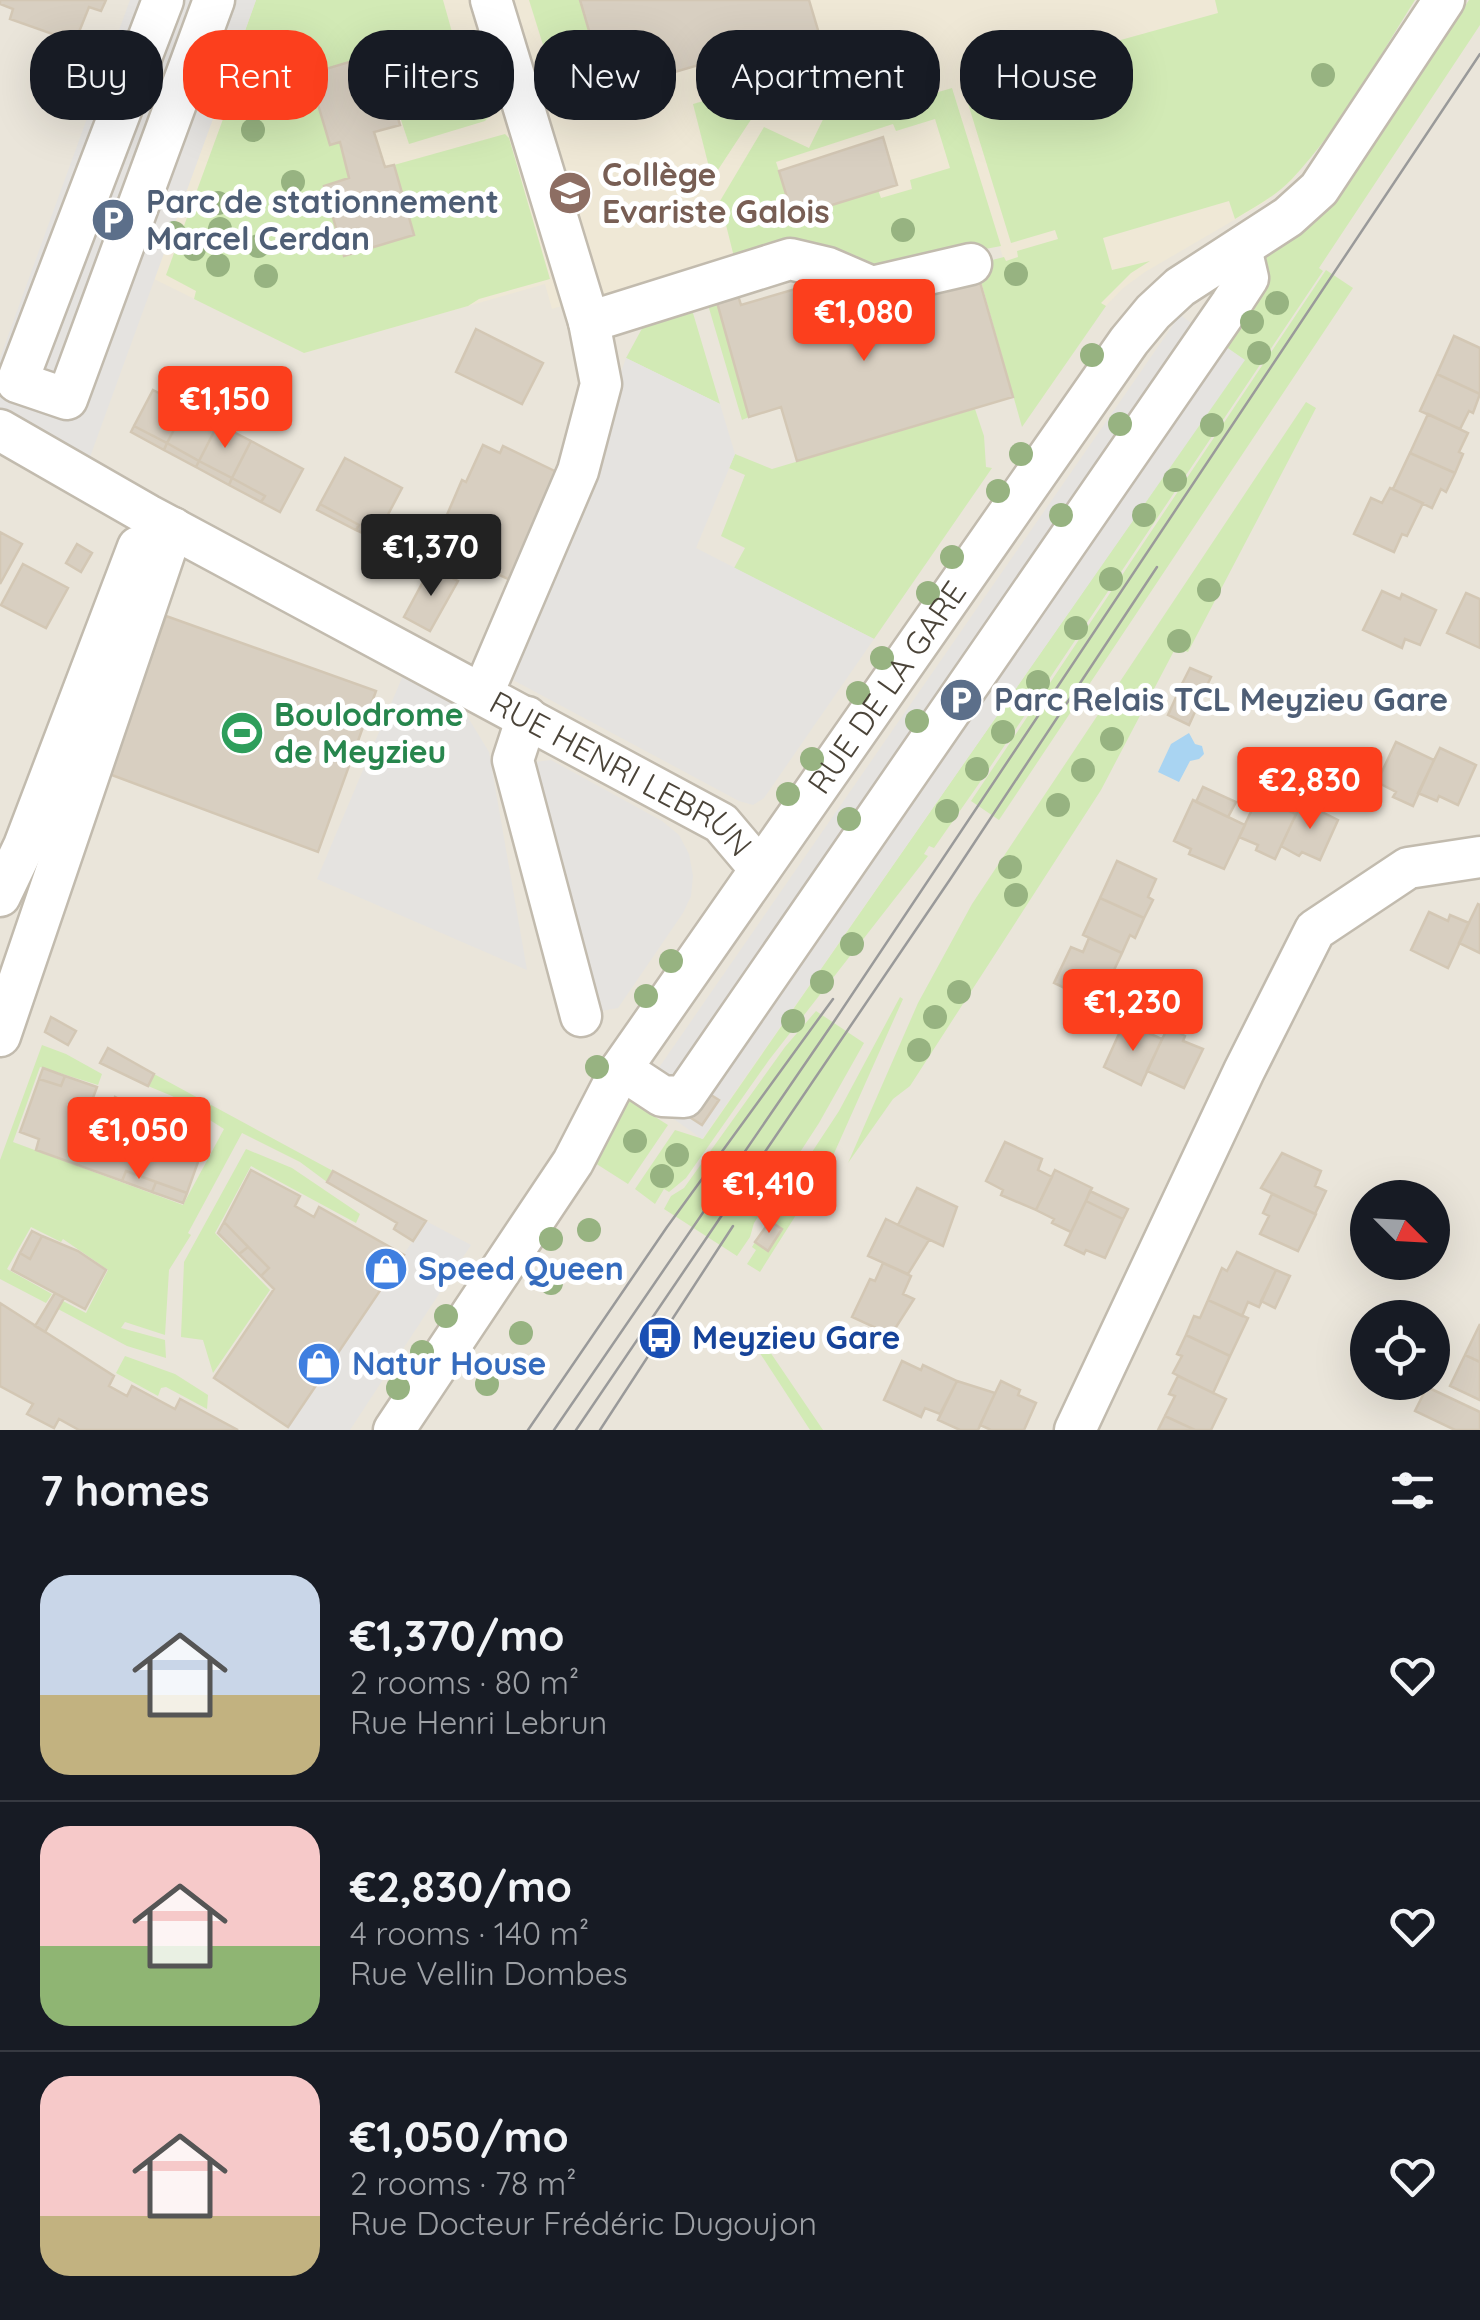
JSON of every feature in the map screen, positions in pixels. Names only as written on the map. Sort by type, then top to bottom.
[{"type":"street","points":[[163,0],[18,382],[68,399],[214,0]]},
{"type":"street","points":[[483,693],[578,470],[601,384],[589,322],[491,0]]},
{"type":"street","name":"RUE DE LA GARE","points":[[394,1430],[574,1162],[622,1068],[1129,341],[1180,287],[1288,216],[1319,189],[1444,0]]},
{"type":"street","points":[[622,1068],[662,1096],[684,1097],[1236,298],[1248,278],[1241,248]]},
{"type":"street","points":[[589,322],[790,259],[828,268],[872,287],[970,264]]},
{"type":"street","points":[[10,436],[44,391]]},
{"type":"street","name":"RUE HENRI LEBRUN","points":[[10,436],[721,823],[760,868]]},
{"type":"street","points":[[0,896],[38,810],[130,574],[161,521]]},
{"type":"street","points":[[0,1036],[161,521]]},
{"type":"street","points":[[527,717],[513,760],[581,1016]]},
{"type":"street","points":[[1075,1430],[1315,930],[1408,868],[1480,857]]},
{"type":"shaded area","points":[[0,0],[1480,0],[1480,1430],[0,1430]]},
{"type":"shaded area","name":"Parc de stationnement Marcel Cerdan","points":[[130,0],[256,0],[245,30],[183,30],[183,120],[212,120],[90,457],[0,411],[0,358],[86,120],[163,120],[163,30],[119,30]]},
{"type":"shaded area","name":"Collège Evariste Galois","points":[[257,0],[1415,0],[1339,118],[1292,180],[1265,202],[1123,288],[1103,309],[1043,397],[982,185],[596,300],[587,298],[552,309],[545,284],[304,353],[154,279],[213,120],[328,120],[328,30],[246,30]]},
{"type":"shaded area","name":"Parc Relais TCL Meyzieu Gare","points":[[1180,315],[1245,360],[702,1139],[640,1095]]},
{"type":"shaded area","points":[[626,358],[720,404],[735,454],[696,548],[874,639],[764,798],[753,805],[504,675],[580,489]]},
{"type":"shaded area","points":[[404,673],[461,706],[489,752],[527,970],[317,879]]},
{"type":"shaded area","points":[[551,760],[662,821],[679,835],[689,854],[691,896],[618,1008],[601,1011],[535,762]]},
{"type":"shaded area","points":[[426,1221],[471,1245],[350,1430],[287,1430]]},
{"type":"green space","points":[[256,0],[443,0],[451,30],[348,30],[348,112],[330,145],[340,142],[349,178],[344,255],[414,235],[394,165],[505,134],[550,279],[304,353],[194,299],[196,291],[166,275],[223,120],[328,120],[328,30],[245,30]]},
{"type":"green space","points":[[529,0],[580,0],[589,30],[538,30]]},
{"type":"green space","points":[[1215,0],[1415,0],[1342,115],[1310,159],[1279,191],[1235,219],[1229,201],[1103,238],[1112,270],[1150,261],[1131,273],[1101,303],[1106,306],[1022,427],[976,264],[1004,257],[1006,261],[1018,257],[1017,251],[1058,239],[1055,230],[1011,243],[973,120],[1133,120],[1133,37],[1218,13]]},
{"type":"green space","points":[[1469,0],[1480,0],[1480,25],[1319,268],[1323,271],[978,785],[934,848],[929,846],[924,854],[928,856],[769,1060],[686,1178],[669,1192],[664,1189],[655,1204],[635,1189],[675,1130],[703,1139],[1244,360],[1216,340],[1266,268],[1262,258],[1336,197]]},
{"type":"green space","points":[[534,69],[534,90],[523,72]]},
{"type":"green space","points":[[952,88],[1001,246],[882,269],[816,244],[798,243],[735,261],[720,201],[764,127],[809,148],[823,120],[932,120],[896,131],[893,124],[776,162],[794,217],[878,190],[881,198],[912,189],[910,180],[950,168],[935,120],[940,120],[940,92]]},
{"type":"green space","points":[[401,120],[486,120],[485,121],[409,144]]},
{"type":"green space","points":[[697,120],[751,120],[712,179]]},
{"type":"green space","points":[[1326,270],[1353,288],[999,820],[971,801]]},
{"type":"green space","points":[[715,296],[749,417],[742,420],[706,298]]},
{"type":"green space","points":[[690,303],[720,404],[626,358],[645,323]]},
{"type":"green space","points":[[1306,402],[1316,408],[1188,652],[1176,647],[1101,790],[910,1086],[893,1099],[848,1163],[918,1003],[972,904]]},
{"type":"green space","points":[[975,409],[984,436],[986,467],[992,468],[874,639],[734,568],[745,548],[721,536],[745,475],[729,468],[735,454],[772,469]]},
{"type":"green space","points":[[900,997],[903,999],[832,1158],[760,1272],[747,1264],[756,1250],[752,1247],[755,1242],[768,1250],[782,1230],[768,1219],[839,1111]]},
{"type":"green space","points":[[816,1011],[864,1043],[737,1256],[664,1209],[671,1196],[684,1188],[785,1047]]},
{"type":"green space","points":[[42,1045],[102,1074],[98,1085],[40,1067],[13,1142],[183,1205],[224,1129],[172,1096],[148,1086],[154,1074],[333,1171],[327,1182],[300,1162],[242,1133],[169,1270],[165,1335],[125,1322],[121,1328],[165,1340],[166,1358],[127,1346],[58,1309],[63,1301],[86,1313],[108,1270],[63,1239],[61,1242],[31,1227],[7,1269],[52,1294],[46,1303],[0,1279],[0,1160]]},
{"type":"green space","points":[[628,1097],[654,1105],[649,1113],[668,1125],[628,1184],[595,1163]]},
{"type":"green space","points":[[246,1149],[292,1168],[360,1214],[356,1223],[251,1166],[215,1233],[270,1290],[213,1373],[203,1340],[181,1337],[184,1262]]},
{"type":"green space","points":[[756,1334],[823,1430],[810,1430],[752,1341]]},
{"type":"green space","points":[[125,1356],[175,1374],[208,1395],[207,1409],[166,1387],[161,1388],[158,1396],[116,1373]]},
{"type":"water","points":[[1189,733],[1195,744],[1202,746],[1204,754],[1190,761],[1179,782],[1158,772],[1171,744]]},
{"type":"building","points":[[0,0],[106,0],[101,11],[89,7],[80,30],[41,30],[10,19],[13,9],[0,4]]},
{"type":"building","points":[[580,0],[809,0],[818,30],[696,30],[696,66],[676,72],[676,30],[589,30]]},
{"type":"building","points":[[348,62],[348,120],[399,120],[400,125],[374,132],[385,167],[394,165],[414,235],[344,256],[324,186],[349,178],[340,142],[330,145],[323,120],[328,120],[328,68]]},
{"type":"building","points":[[883,137],[897,185],[793,217],[779,171]]},
{"type":"building","points":[[979,279],[1013,397],[797,461],[781,407],[749,417],[715,295],[736,289],[741,305],[802,287],[813,328]]},
{"type":"building","points":[[476,329],[543,363],[522,404],[456,372]]},
{"type":"building","points":[[1454,336],[1480,348],[1480,394],[1437,374]]},
{"type":"building","points":[[1437,374],[1480,394],[1473,413],[1469,411],[1460,429],[1420,411]]},
{"type":"building","points":[[153,390],[186,407],[167,443],[134,426]]},
{"type":"building","points":[[186,407],[218,424],[199,461],[167,443]]},
{"type":"building","points":[[1428,414],[1468,433],[1455,473],[1410,453]]},
{"type":"building","points":[[218,424],[251,441],[232,478],[199,461]]},
{"type":"building","points":[[134,426],[167,443],[164,450],[131,432]]},
{"type":"building","points":[[251,441],[303,469],[280,512],[261,502],[265,496],[232,478]]},
{"type":"building","points":[[167,443],[199,461],[196,467],[164,450]]},
{"type":"building","points":[[483,445],[500,453],[503,446],[567,477],[519,584],[434,545],[462,480],[466,482]]},
{"type":"building","points":[[1410,453],[1455,473],[1432,508],[1393,489]]},
{"type":"building","points":[[345,458],[402,488],[375,539],[356,530],[359,525],[320,504]]},
{"type":"building","points":[[199,461],[232,478],[229,485],[196,467]]},
{"type":"building","points":[[232,478],[265,496],[261,502],[229,485]]},
{"type":"building","points":[[1390,488],[1423,503],[1407,536],[1402,534],[1394,552],[1354,534],[1371,498],[1382,503]]},
{"type":"building","points":[[320,504],[359,525],[356,530],[317,510]]},
{"type":"building","points":[[0,532],[22,544],[0,584]]},
{"type":"building","points":[[77,544],[92,553],[81,572],[66,563]]},
{"type":"building","points":[[23,564],[68,588],[46,628],[1,605]]},
{"type":"building","points":[[431,567],[458,581],[430,631],[404,617]]},
{"type":"building","points":[[1382,591],[1400,599],[1402,594],[1436,610],[1420,645],[1405,639],[1402,648],[1363,630]]},
{"type":"building","points":[[1466,593],[1480,599],[1480,648],[1447,633]]},
{"type":"building","name":"Boulodrome de Meyzieu","points":[[166,616],[376,691],[318,852],[109,774]]},
{"type":"building","points":[[1190,668],[1211,677],[1203,694],[1182,684]]},
{"type":"building","points":[[1182,684],[1203,694],[1189,725],[1168,715]]},
{"type":"building","points":[[1396,742],[1434,760],[1413,806],[1393,797],[1396,792],[1377,782]]},
{"type":"building","points":[[1440,748],[1476,765],[1458,805],[1439,796],[1437,801],[1418,793]]},
{"type":"building","points":[[1203,787],[1236,802],[1228,817],[1196,802]]},
{"type":"building","points":[[1258,797],[1296,814],[1275,859],[1256,850],[1258,845],[1239,837]]},
{"type":"building","points":[[1193,800],[1245,825],[1224,869],[1189,854],[1191,849],[1174,841]]},
{"type":"building","points":[[1302,802],[1338,820],[1320,860],[1302,852],[1299,856],[1281,846]]},
{"type":"building","points":[[1117,861],[1156,879],[1148,897],[1153,900],[1144,918],[1100,898]]},
{"type":"building","points":[[1100,898],[1144,918],[1135,938],[1130,935],[1122,953],[1083,935]]},
{"type":"building","points":[[1480,905],[1480,953],[1459,943]]},
{"type":"building","points":[[1429,912],[1448,921],[1450,915],[1469,923],[1448,968],[1411,950]]},
{"type":"building","points":[[1089,938],[1122,953],[1094,1002],[1054,983],[1071,947],[1083,952]]},
{"type":"building","points":[[51,1017],[76,1031],[68,1045],[45,1032]]},
{"type":"building","points":[[1122,1027],[1162,1039],[1141,1085],[1104,1067]]},
{"type":"building","points":[[1168,1027],[1185,1036],[1183,1041],[1203,1049],[1184,1088],[1147,1071]]},
{"type":"building","points":[[108,1048],[154,1074],[148,1086],[100,1063]]},
{"type":"building","points":[[43,1068],[65,1076],[61,1086],[39,1079]]},
{"type":"building","points":[[65,1076],[97,1087],[87,1114],[103,1120],[115,1097],[204,1145],[187,1193],[126,1171],[122,1181],[36,1150],[39,1139],[20,1132],[39,1079],[61,1086]]},
{"type":"building","points":[[708,1093],[719,1100],[702,1125],[691,1118]]},
{"type":"building","points":[[1005,1142],[1042,1159],[1038,1170],[1052,1177],[1036,1210],[1001,1195],[1003,1190],[986,1181]]},
{"type":"building","points":[[1282,1153],[1321,1171],[1315,1186],[1326,1191],[1315,1214],[1261,1188]]},
{"type":"building","points":[[251,1170],[300,1196],[295,1206],[314,1217],[319,1207],[404,1255],[288,1427],[214,1378],[274,1289],[261,1276],[269,1268],[224,1222]]},
{"type":"building","points":[[1055,1170],[1092,1188],[1071,1232],[1036,1210]]},
{"type":"building","points":[[126,1171],[156,1182],[152,1192],[122,1181]]},
{"type":"building","points":[[333,1171],[426,1221],[413,1241],[394,1229],[397,1223],[327,1182]]},
{"type":"building","points":[[156,1182],[187,1193],[183,1203],[152,1192]]},
{"type":"building","points":[[917,1188],[957,1207],[943,1246],[898,1225]]},
{"type":"building","points":[[1090,1191],[1128,1209],[1123,1219],[1086,1201]]},
{"type":"building","points":[[1272,1194],[1316,1214],[1298,1251],[1260,1234],[1269,1216],[1263,1213]]},
{"type":"building","points":[[1086,1201],[1123,1219],[1105,1258],[1065,1245]]},
{"type":"building","points":[[886,1219],[929,1240],[908,1274],[868,1256]]},
{"type":"building","points":[[770,1221],[782,1229],[768,1251],[755,1242]]},
{"type":"building","points":[[224,1222],[248,1247],[239,1254],[218,1233]]},
{"type":"building","points":[[32,1231],[42,1236],[30,1259],[20,1253]]},
{"type":"building","points":[[42,1236],[78,1251],[106,1270],[85,1309],[12,1270],[20,1253],[30,1259]]},
{"type":"building","points":[[248,1247],[269,1268],[261,1276],[239,1254]]},
{"type":"building","points":[[1237,1252],[1276,1270],[1259,1307],[1248,1302],[1242,1316],[1208,1300],[1222,1268],[1227,1271]]},
{"type":"building","points":[[883,1263],[911,1276],[903,1294],[914,1299],[891,1335],[852,1317],[870,1279],[875,1281]]},
{"type":"building","points":[[1276,1270],[1290,1276],[1275,1308],[1261,1301]]},
{"type":"building","points":[[55,1293],[64,1298],[45,1332],[35,1326]]},
{"type":"building","points":[[1208,1300],[1248,1318],[1230,1356],[1186,1335],[1194,1316],[1200,1318]]},
{"type":"building","points":[[0,1303],[114,1376],[109,1386],[127,1396],[132,1386],[175,1409],[180,1399],[238,1430],[79,1430],[59,1419],[54,1428],[27,1414],[33,1404],[0,1386]]},
{"type":"building","points":[[1480,1324],[1480,1362],[1465,1355]]},
{"type":"building","points":[[1186,1335],[1230,1356],[1213,1393],[1173,1373],[1182,1356],[1177,1354]]},
{"type":"building","points":[[1465,1355],[1480,1362],[1480,1400],[1450,1386]]},
{"type":"building","points":[[902,1361],[921,1370],[923,1365],[957,1381],[940,1414],[925,1408],[921,1417],[884,1400]]},
{"type":"building","points":[[1178,1376],[1226,1399],[1211,1430],[1195,1430],[1165,1416],[1175,1396],[1169,1394]]},
{"type":"building","points":[[957,1381],[995,1393],[978,1430],[960,1430],[938,1420]]},
{"type":"building","points":[[1001,1381],[1036,1403],[1024,1430],[991,1430],[980,1425]]},
{"type":"building","points":[[1450,1398],[1480,1412],[1480,1430],[1455,1430],[1415,1411],[1420,1400]]},
{"type":"building","points":[[1165,1416],[1195,1430],[1158,1430]]},
{"type":"tram line","points":[[554,1430],[833,1023],[1480,54]]},
{"type":"tram line","points":[[576,1430],[1157,567]]},
{"type":"tram line","points":[[528,1430],[667,1227],[833,999]]},
{"type":"tram line","points":[[600,1430],[733,1226]]},
{"type":"place","name":"Collège Evariste Galois","points":[[570,193]]},
{"type":"place","name":"Parc de stationnement Marcel Cerdan","points":[[113,220]]},
{"type":"place","name":"Parc Relais TCL Meyzieu Gare","points":[[961,700]]},
{"type":"place","name":"Boulodrome de Meyzieu","points":[[242,733]]},
{"type":"place","name":"Speed Queen","points":[[386,1269]]},
{"type":"place","name":"Meyzieu Gare","points":[[660,1338]]},
{"type":"place","name":"Natur House","points":[[319,1364]]}]
